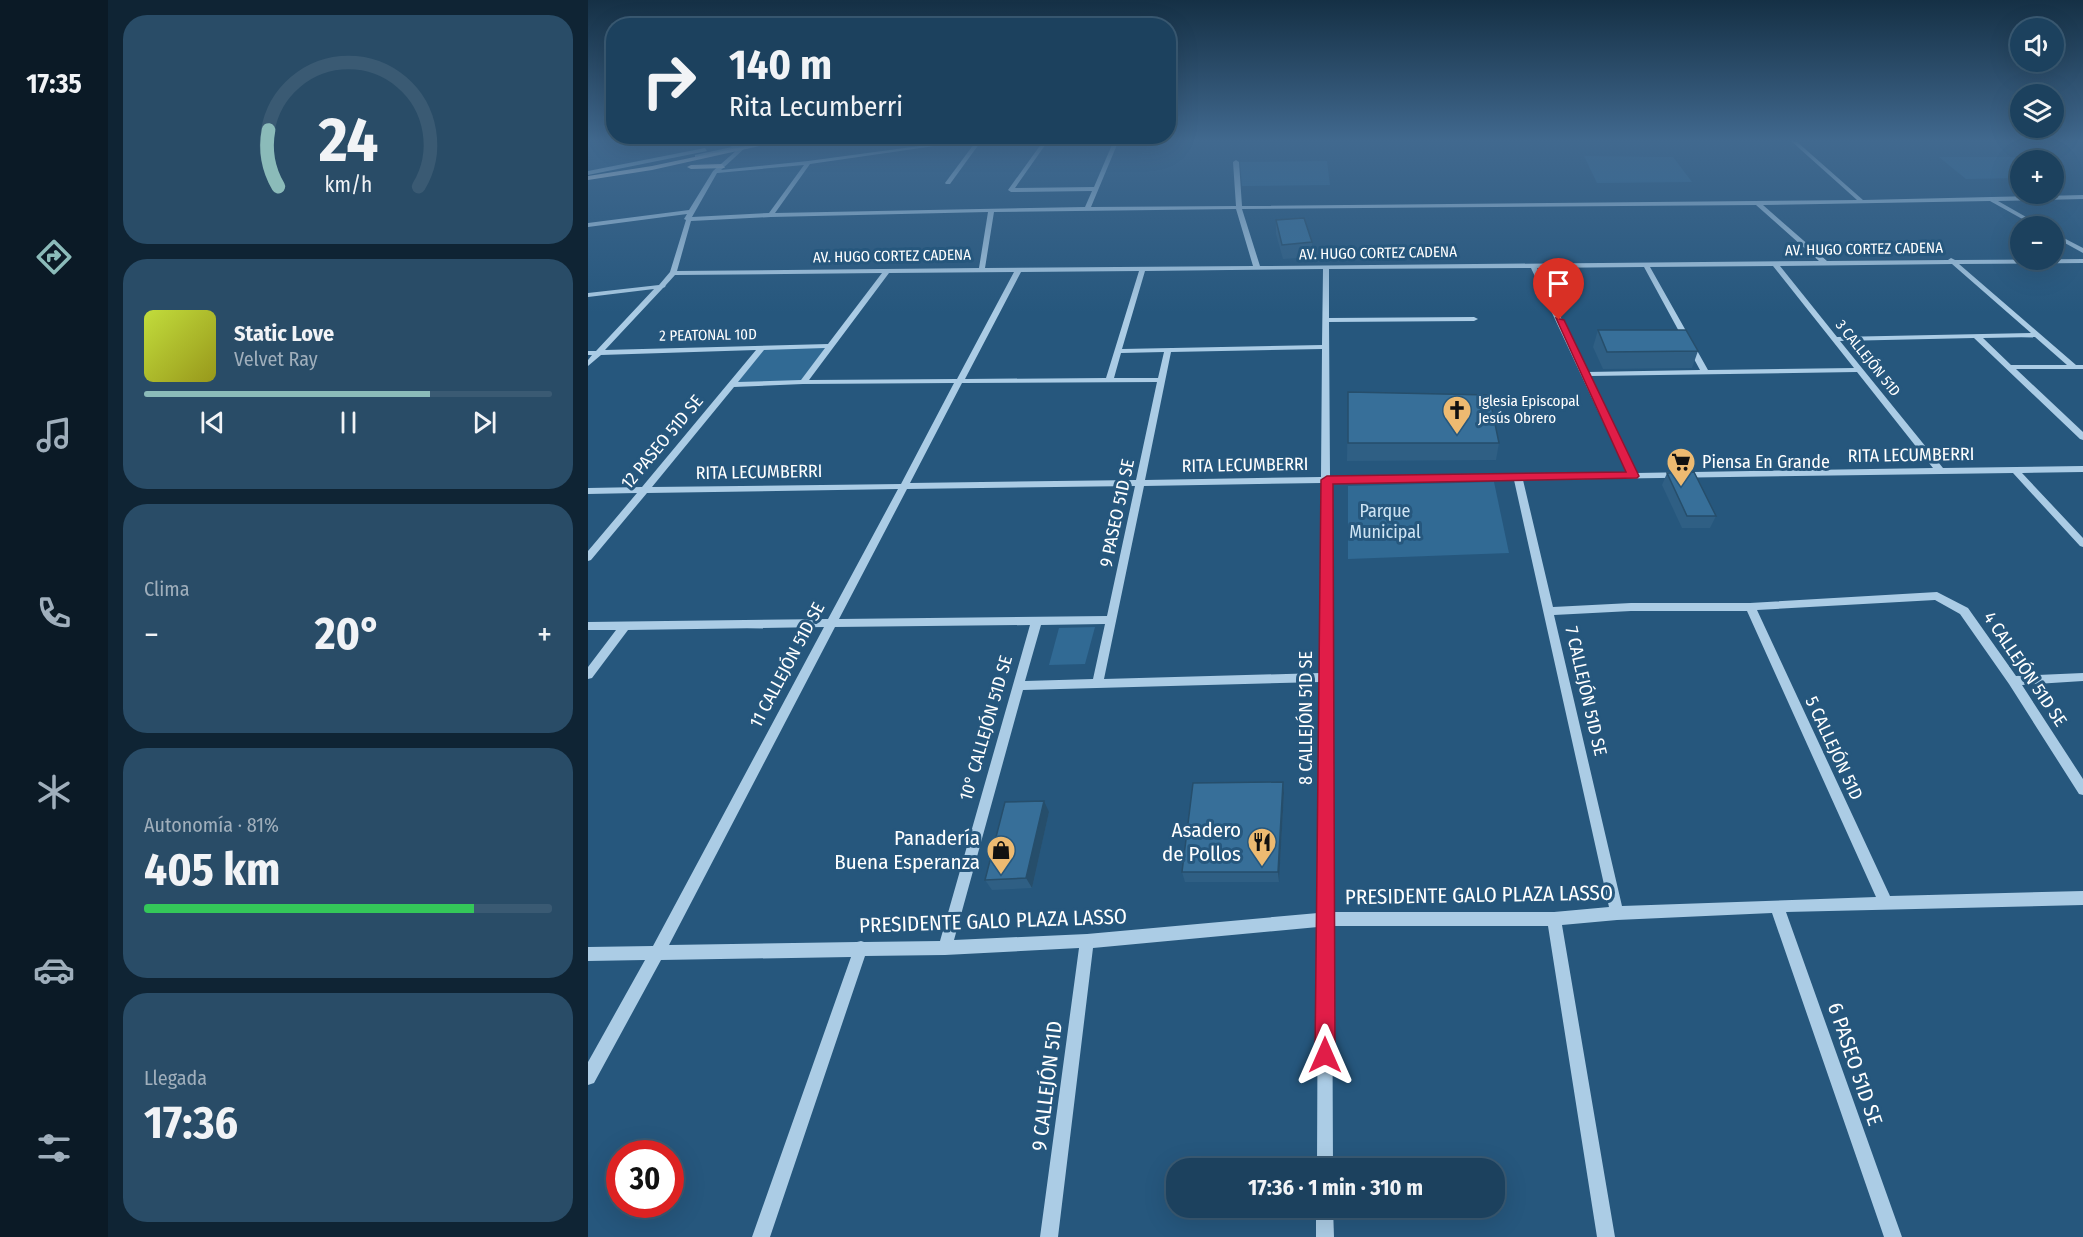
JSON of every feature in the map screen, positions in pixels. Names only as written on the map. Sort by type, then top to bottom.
[{"type":"street","points":[[588,364],[673,273],[687,219],[700,198]]},
{"type":"street","points":[[771,215],[783,198]]},
{"type":"street","points":[[1086,210],[1092,198]]},
{"type":"street","points":[[1239,198],[1257,268]]},
{"type":"street","points":[[1857,198],[1862,202]]},
{"type":"street","points":[[1988,198],[2021,216]]},
{"type":"street","points":[[687,219],[991,210],[1862,202],[2014,198]]},
{"type":"street","points":[[1758,203],[1826,264]]},
{"type":"street","points":[[982,269],[991,210]]},
{"type":"street","points":[[588,225],[691,212]]},
{"type":"street","points":[[2064,241],[2083,251]]},
{"type":"street","points":[[1951,261],[2074,367]]},
{"type":"street","name":"AV. HUGO CORTEZ CADENA","points":[[673,273],[2083,261]]},
{"type":"street","name":"3 CALLEJÓN 51D","points":[[1775,264],[1940,471]]},
{"type":"street","points":[[1533,265],[1633,476]]},
{"type":"street","points":[[1646,265],[1705,372]]},
{"type":"street","name":"8 CALLEJÓN 51D SE","points":[[1325,1158],[1326,267]]},
{"type":"street","points":[[1108,381],[1143,268]]},
{"type":"street","name":"11 CALLEJÓN 51D SE","points":[[588,1077],[657,952],[1018,269]]},
{"type":"street","points":[[803,382],[888,270]]},
{"type":"street","points":[[588,296],[663,286]]},
{"type":"street","points":[[1326,320],[1474,319]]},
{"type":"street","points":[[1836,339],[2036,335]]},
{"type":"street","points":[[1977,337],[2083,438]]},
{"type":"street","name":"2 PEATONAL 10D","points":[[588,353],[830,346]]},
{"type":"street","points":[[1118,351],[1326,347]]},
{"type":"street","name":"12 PASEO 51D SE","points":[[588,558],[642,490],[762,348]]},
{"type":"street","name":"9 PASEO 51D SE","points":[[1098,683],[1168,350]]},
{"type":"street","points":[[2009,367],[2083,367]]},
{"type":"street","points":[[1585,374],[1861,370]]},
{"type":"street","points":[[732,385],[803,382],[1162,380]]},
{"type":"street","name":"RITA LECUMBERRI","points":[[588,491],[2083,469]]},
{"type":"street","points":[[2015,470],[2083,544]]},
{"type":"street","name":"7 CALLEJÓN 51D SE","points":[[1518,477],[1617,913]]},
{"type":"street","name":"4 CALLEJÓN 51D SE","points":[[1750,607],[1937,596],[1952,602],[1964,611],[2013,681],[2083,790]]},
{"type":"street","points":[[1548,611],[1750,607]]},
{"type":"street","name":"5 CALLEJÓN 51D","points":[[1750,607],[1886,903]]},
{"type":"street","points":[[588,627],[1112,620]]},
{"type":"street","name":"10° CALLEJÓN 51D SE","points":[[945,948],[1036,622]]},
{"type":"street","points":[[588,675],[625,626]]},
{"type":"street","points":[[1018,686],[1327,677]]},
{"type":"street","points":[[2013,681],[2083,677]]},
{"type":"street","name":"PRESIDENTE GALO PLAZA LASSO","points":[[588,954],[945,948],[1087,941],[1326,920],[1554,919],[1617,913],[1777,906],[2083,898]]},
{"type":"street","name":"6 PASEO 51D SE","points":[[1777,906],[1893,1237]]},
{"type":"street","points":[[1554,919],[1606,1237]]},
{"type":"street","name":"9 CALLEJÓN 51D","points":[[1049,1237],[1087,941]]},
{"type":"street","points":[[761,1237],[861,948]]},
{"type":"street","points":[[1325,1218],[1325,1237]]},
{"type":"green space","points":[[830,346],[803,382],[732,385],[762,348]]},
{"type":"green space","name":"Parque Municipal","points":[[1494,482],[1509,553],[1348,559],[1348,486]]},
{"type":"green space","points":[[1095,627],[1085,664],[1049,665],[1059,628]]},
{"type":"building","points":[[1304,218],[1312,242],[1282,245],[1276,220]]},
{"type":"building","points":[[1598,330],[1686,330],[1698,351],[1607,352]]},
{"type":"building","points":[[1348,392],[1489,395],[1499,443],[1348,443]]},
{"type":"building","points":[[1694,472],[1716,516],[1687,516],[1667,473]]},
{"type":"building","points":[[1283,782],[1278,872],[1182,872],[1193,783]]},
{"type":"building","points":[[1044,801],[1026,878],[985,880],[1005,802]]},
{"type":"place","name":"Iglesia Episcopal Jesús Obrero","points":[[1457,436]]},
{"type":"place","name":"Piensa En Grande","points":[[1681,488]]},
{"type":"place","name":"Asadero de Pollos","points":[[1262,868]]},
{"type":"place","name":"Panadería Buena Esperanza","points":[[1001,876]]},
{"type":"route","points":[[1325,1055],[1327,480],[1633,476],[1559,320]]}]
